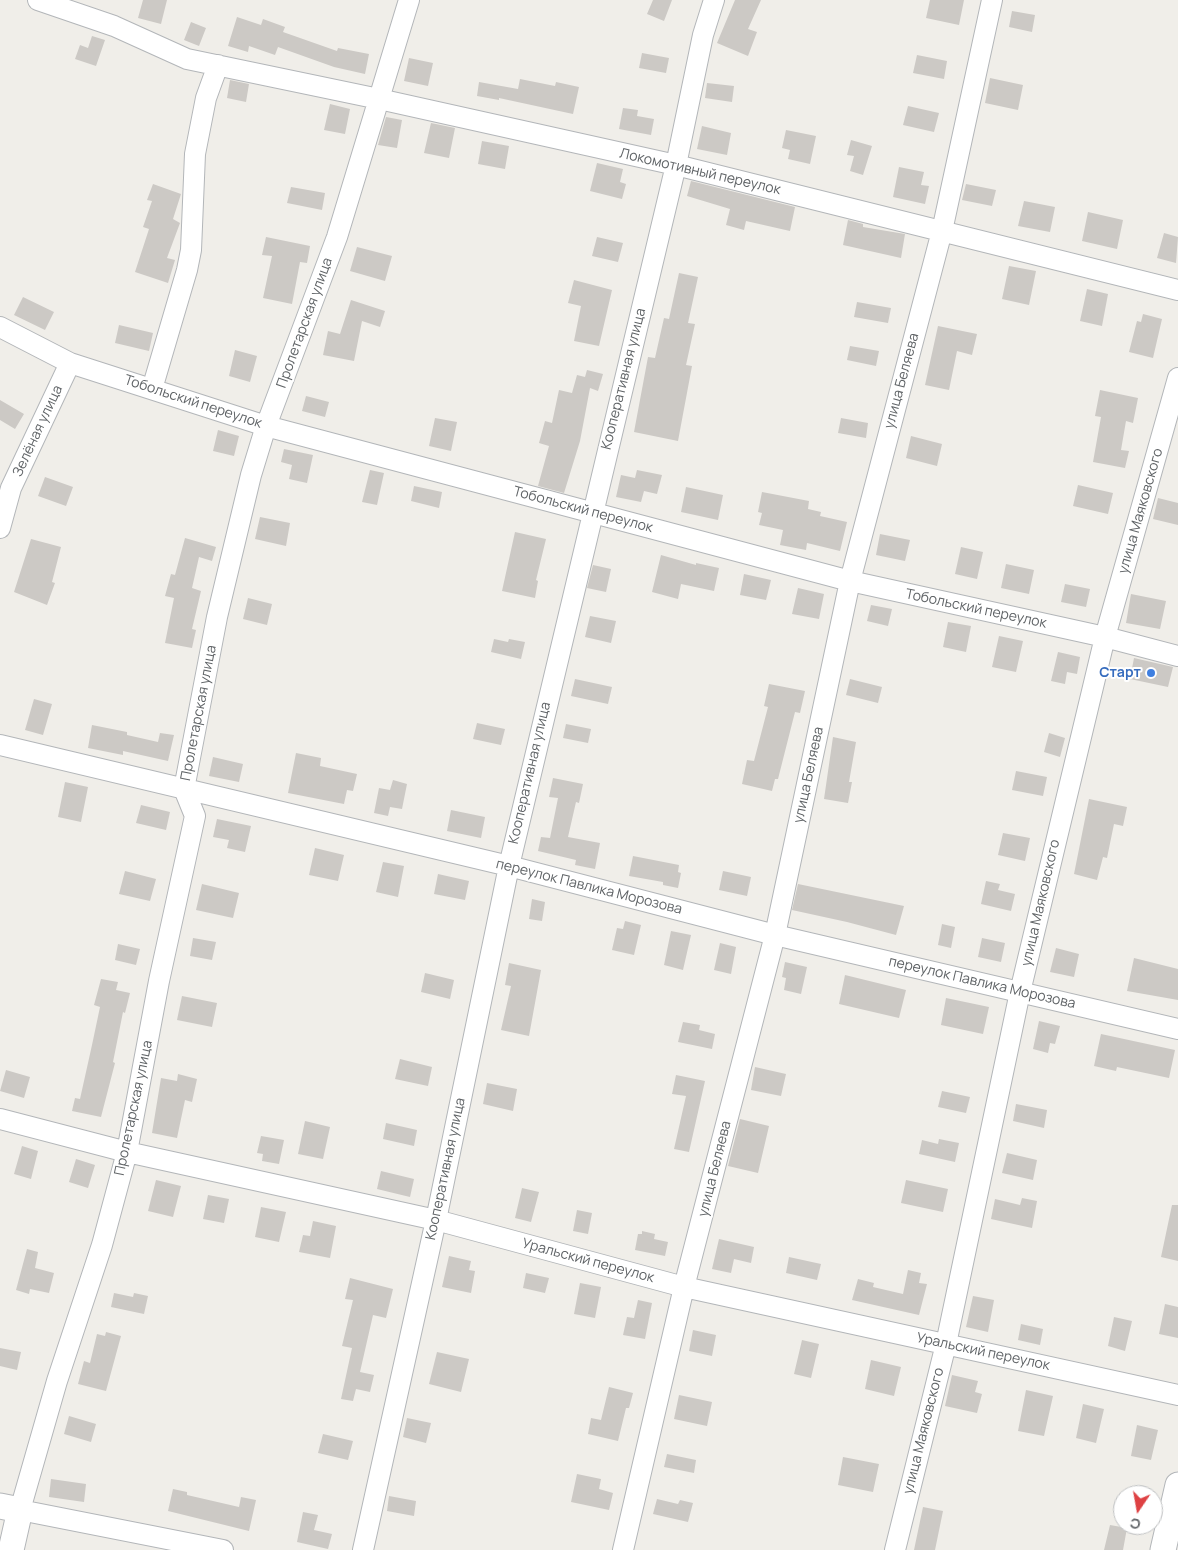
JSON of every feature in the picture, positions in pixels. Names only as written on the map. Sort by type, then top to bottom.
[{"type":"street","name":"Локомотивный переулок","points":[[38,0],[114,26],[187,59],[379,99],[676,165],[1178,290]]},
{"type":"street","name":"Пролетарская улица","points":[[11,1550],[10,1508],[57,1381],[102,1245],[127,1152],[159,981],[195,816],[184,789],[217,617],[266,426],[337,237],[409,0]]},
{"type":"street","name":"Кооперативная улица","points":[[363,1550],[436,1220],[509,866],[676,165],[703,35],[714,0]]},
{"type":"street","name":"улица Беляева","points":[[623,1550],[684,1286],[775,935],[850,581],[942,231],[992,0]]},
{"type":"street","points":[[152,389],[187,270],[191,250],[196,154],[206,98],[218,65]]},
{"type":"street","name":"Тобольский переулок","points":[[0,327],[70,363],[266,426],[850,581],[1105,637],[1178,656]]},
{"type":"street","name":"Зелёная улица","points":[[0,528],[11,488],[70,363]]},
{"type":"street","name":"улица Маяковского","points":[[895,1550],[946,1344],[1020,992],[1105,637],[1178,378]]},
{"type":"street","name":"переулок Павлика Морозова","points":[[0,745],[509,866],[775,935],[1178,1029]]},
{"type":"street","name":"Уральский переулок","points":[[0,1119],[127,1152],[436,1220],[684,1286],[1178,1395]]},
{"type":"street","points":[[1163,1550],[1178,1484]]},
{"type":"street","points":[[10,1508],[222,1550]]},
{"type":"building","points":[[143,0],[167,0],[161,24],[138,18]]},
{"type":"building","points":[[653,0],[672,0],[664,21],[647,14]]},
{"type":"building","points":[[735,0],[761,0],[748,29],[757,32],[748,56],[717,43]]},
{"type":"building","points":[[930,0],[964,0],[959,25],[926,18]]},
{"type":"building","points":[[1012,11],[1035,15],[1032,32],[1009,27]]},
{"type":"building","points":[[237,17],[261,25],[263,19],[285,27],[283,32],[337,51],[338,48],[369,54],[365,74],[334,67],[278,47],[275,55],[249,46],[248,52],[228,46]]},
{"type":"building","points":[[191,22],[206,28],[199,46],[184,40]]},
{"type":"building","points":[[92,36],[105,40],[96,66],[75,59],[80,45],[88,48]]},
{"type":"building","points":[[642,53],[669,58],[666,73],[639,68]]},
{"type":"building","points":[[917,55],[947,61],[944,79],[913,73]]},
{"type":"building","points":[[409,58],[433,63],[428,86],[404,81]]},
{"type":"building","points":[[990,78],[1023,85],[1018,110],[985,103]]},
{"type":"building","points":[[520,79],[555,86],[556,82],[579,87],[573,114],[499,98],[499,100],[477,96],[479,82],[518,89]]},
{"type":"building","points":[[230,80],[249,84],[246,102],[227,98]]},
{"type":"building","points":[[707,83],[734,86],[732,102],[705,98]]},
{"type":"building","points":[[330,104],[350,109],[345,134],[324,130]]},
{"type":"building","points":[[908,106],[939,113],[934,132],[903,125]]},
{"type":"building","points":[[623,108],[638,110],[637,116],[654,119],[651,135],[619,129]]},
{"type":"building","points":[[386,117],[402,120],[397,148],[378,145]]},
{"type":"building","points":[[431,123],[455,128],[449,158],[424,153]]},
{"type":"building","points":[[702,126],[731,133],[727,155],[697,149]]},
{"type":"building","points":[[786,130],[816,136],[810,164],[788,159],[790,150],[782,148]]},
{"type":"building","points":[[851,140],[872,146],[863,175],[850,171],[854,156],[847,155]]},
{"type":"building","points":[[482,141],[509,146],[505,169],[478,164]]},
{"type":"building","points":[[597,163],[623,169],[620,182],[626,184],[622,199],[590,191]]},
{"type":"building","points":[[899,167],[924,172],[921,185],[929,186],[925,204],[893,197]]},
{"type":"building","points":[[691,181],[795,207],[790,231],[746,221],[744,230],[726,225],[730,209],[687,196]]},
{"type":"building","points":[[153,184],[181,194],[173,219],[180,223],[167,258],[175,260],[168,283],[135,272],[149,229],[143,227],[152,201],[147,200]]},
{"type":"building","points":[[966,184],[996,190],[992,206],[962,200]]},
{"type":"building","points":[[291,187],[325,193],[322,210],[287,203]]},
{"type":"building","points":[[1024,201],[1055,207],[1050,232],[1018,226]]},
{"type":"building","points":[[1088,212],[1123,220],[1117,249],[1082,241]]},
{"type":"building","points":[[848,220],[863,224],[863,227],[905,234],[901,258],[843,245]]},
{"type":"building","points":[[1164,233],[1178,237],[1176,263],[1157,258]]},
{"type":"building","points":[[266,237],[310,246],[307,263],[300,262],[292,304],[263,298],[272,256],[262,255]]},
{"type":"building","points":[[597,237],[623,243],[618,262],[592,256]]},
{"type":"building","points":[[357,247],[392,256],[385,281],[350,271]]},
{"type":"building","points":[[1009,266],[1036,271],[1029,305],[1002,299]]},
{"type":"building","points":[[679,273],[698,277],[688,323],[695,324],[686,365],[692,366],[678,441],[634,432],[648,357],[655,358],[664,318],[669,319]]},
{"type":"building","points":[[574,280],[612,290],[599,346],[574,341],[581,306],[568,303]]},
{"type":"building","points":[[1087,289],[1108,294],[1102,326],[1080,321]]},
{"type":"building","points":[[23,297],[54,312],[45,330],[14,315]]},
{"type":"building","points":[[351,300],[385,311],[380,327],[362,321],[354,361],[323,355],[328,331],[340,334]]},
{"type":"building","points":[[857,302],[891,308],[888,323],[854,317]]},
{"type":"building","points":[[1143,314],[1162,319],[1153,358],[1129,352],[1137,321],[1141,322]]},
{"type":"building","points":[[119,325],[153,333],[149,351],[115,343]]},
{"type":"building","points":[[938,326],[977,334],[972,355],[957,351],[949,390],[925,385]]},
{"type":"building","points":[[850,346],[879,351],[876,366],[847,360]]},
{"type":"building","points":[[235,350],[257,356],[250,382],[229,376]]},
{"type":"building","points":[[587,370],[603,374],[598,391],[590,388],[580,441],[564,493],[538,486],[549,446],[539,443],[545,421],[552,423],[559,390],[572,393],[577,375],[585,377]]},
{"type":"building","points":[[1100,390],[1138,398],[1133,423],[1126,421],[1121,450],[1129,451],[1125,468],[1093,462],[1101,417],[1095,416]]},
{"type":"building","points":[[306,396],[329,402],[325,417],[302,411]]},
{"type":"building","points":[[0,400],[24,414],[15,429],[0,420]]},
{"type":"building","points":[[435,418],[457,422],[451,451],[429,446]]},
{"type":"building","points":[[841,418],[868,423],[866,438],[838,433]]},
{"type":"building","points":[[218,430],[239,436],[234,456],[213,451]]},
{"type":"building","points":[[911,436],[942,444],[937,466],[906,458]]},
{"type":"building","points":[[284,449],[313,455],[307,483],[289,479],[292,465],[281,462]]},
{"type":"building","points":[[370,470],[384,473],[377,505],[362,502]]},
{"type":"building","points":[[637,470],[662,475],[657,494],[644,491],[641,502],[616,497],[621,475],[635,478]]},
{"type":"building","points":[[45,477],[73,487],[66,506],[38,496]]},
{"type":"building","points":[[1078,485],[1113,493],[1108,514],[1073,506]]},
{"type":"building","points":[[414,486],[442,492],[439,508],[411,501]]},
{"type":"building","points":[[686,487],[723,495],[718,520],[681,512]]},
{"type":"building","points":[[762,492],[809,501],[808,509],[821,512],[820,516],[847,522],[840,551],[807,543],[806,550],[780,545],[783,530],[759,525],[762,513],[758,512]]},
{"type":"building","points":[[1158,498],[1178,503],[1178,525],[1153,519]]},
{"type":"building","points":[[260,517],[290,523],[286,546],[255,539]]},
{"type":"building","points":[[515,532],[546,539],[536,580],[538,581],[535,598],[502,591]]},
{"type":"building","points":[[880,534],[910,540],[905,561],[876,555]]},
{"type":"building","points":[[185,538],[216,547],[212,561],[199,557],[192,588],[201,591],[192,629],[196,630],[192,648],[165,643],[174,598],[165,596],[171,574],[175,575]]},
{"type":"building","points":[[31,539],[61,547],[52,582],[55,583],[47,605],[14,592]]},
{"type":"building","points":[[961,547],[983,552],[977,579],[955,574]]},
{"type":"building","points":[[661,555],[696,565],[696,563],[719,568],[714,591],[681,584],[678,599],[652,592]]},
{"type":"building","points":[[1006,564],[1034,570],[1029,594],[1001,588]]},
{"type":"building","points":[[593,565],[611,569],[606,592],[587,588]]},
{"type":"building","points":[[744,574],[771,580],[766,600],[740,595]]},
{"type":"building","points":[[1065,584],[1090,589],[1086,607],[1061,602]]},
{"type":"building","points":[[798,588],[824,594],[819,619],[792,614]]},
{"type":"building","points":[[1131,594],[1166,601],[1160,629],[1126,623]]},
{"type":"building","points":[[248,598],[272,604],[267,625],[243,619]]},
{"type":"building","points":[[871,605],[892,609],[888,626],[867,621]]},
{"type":"building","points":[[590,616],[616,621],[611,643],[585,637]]},
{"type":"building","points":[[948,622],[971,626],[966,652],[943,647]]},
{"type":"building","points":[[999,636],[1023,641],[1016,672],[992,667]]},
{"type":"building","points":[[494,639],[508,642],[509,639],[525,642],[521,659],[491,652]]},
{"type":"building","points":[[1058,652],[1080,657],[1077,674],[1067,672],[1065,684],[1051,681]]},
{"type":"building","name":"Старт","points":[[1134,658],[1173,667],[1168,687],[1130,679]]},
{"type":"building","points":[[575,679],[612,687],[608,704],[571,696]]},
{"type":"building","points":[[850,679],[882,687],[878,703],[846,695]]},
{"type":"building","points":[[769,684],[805,691],[800,713],[795,712],[778,779],[775,779],[772,791],[742,784],[747,760],[754,761],[768,707],[764,706]]},
{"type":"building","points":[[34,699],[52,704],[43,735],[25,730]]},
{"type":"building","points":[[477,723],[505,729],[501,745],[473,739]]},
{"type":"building","points":[[566,724],[591,729],[588,743],[563,738]]},
{"type":"building","points":[[92,725],[127,732],[127,735],[158,742],[160,733],[174,735],[168,761],[123,751],[123,755],[88,748]]},
{"type":"building","points":[[1049,733],[1065,738],[1060,757],[1044,752]]},
{"type":"building","points":[[833,737],[856,742],[849,782],[852,782],[848,803],[824,799]]},
{"type":"building","points":[[296,753],[321,758],[320,766],[357,774],[353,791],[347,790],[344,804],[288,793]]},
{"type":"building","points":[[213,757],[243,764],[239,782],[209,776]]},
{"type":"building","points":[[1016,771],[1047,777],[1043,796],[1012,790]]},
{"type":"building","points":[[553,778],[583,784],[579,803],[576,802],[568,837],[600,843],[595,869],[575,865],[576,860],[538,851],[541,837],[550,838],[558,798],[549,797]]},
{"type":"building","points":[[393,780],[407,784],[402,809],[390,807],[388,816],[374,813],[379,788],[390,790]]},
{"type":"building","points":[[65,782],[88,787],[81,822],[58,817]]},
{"type":"building","points":[[1089,799],[1127,807],[1123,826],[1114,824],[1107,858],[1103,857],[1097,880],[1074,874]]},
{"type":"building","points":[[141,805],[170,812],[166,830],[136,823]]},
{"type":"building","points":[[451,810],[485,817],[481,838],[447,831]]},
{"type":"building","points":[[217,819],[251,826],[245,852],[227,848],[229,840],[213,837]]},
{"type":"building","points":[[1003,833],[1030,838],[1025,861],[998,855]]},
{"type":"building","points":[[315,848],[344,855],[338,881],[309,875]]},
{"type":"building","points":[[633,856],[679,865],[678,872],[681,873],[678,888],[663,885],[663,882],[629,876]]},
{"type":"building","points":[[383,862],[404,866],[398,897],[376,892]]},
{"type":"building","points":[[125,871],[156,879],[150,901],[119,894]]},
{"type":"building","points":[[723,871],[751,877],[747,896],[719,890]]},
{"type":"building","points":[[438,874],[469,881],[465,900],[434,894]]},
{"type":"building","points":[[986,881],[1000,884],[998,890],[1015,894],[1011,911],[981,904]]},
{"type":"building","points":[[202,884],[239,893],[233,918],[196,910]]},
{"type":"building","points":[[798,884],[904,906],[896,935],[792,910]]},
{"type":"building","points":[[532,899],[545,902],[542,921],[529,919]]},
{"type":"building","points":[[625,921],[641,925],[634,955],[612,950],[617,928],[623,929]]},
{"type":"building","points":[[942,924],[955,927],[951,948],[938,945]]},
{"type":"building","points":[[671,931],[691,935],[683,970],[664,965]]},
{"type":"building","points":[[193,938],[216,942],[212,960],[190,956]]},
{"type":"building","points":[[982,938],[1005,943],[1001,962],[978,957]]},
{"type":"building","points":[[720,943],[736,947],[731,974],[714,970]]},
{"type":"building","points":[[118,944],[140,949],[136,965],[115,960]]},
{"type":"building","points":[[1056,948],[1079,954],[1074,977],[1050,972]]},
{"type":"building","points":[[1134,958],[1178,969],[1178,1000],[1127,991]]},
{"type":"building","points":[[785,962],[807,967],[801,994],[784,990],[786,978],[782,977]]},
{"type":"building","points":[[509,963],[541,970],[529,1036],[501,1030],[511,986],[505,985]]},
{"type":"building","points":[[425,973],[454,980],[450,999],[421,992]]},
{"type":"building","points":[[845,975],[906,990],[899,1018],[839,1004]]},
{"type":"building","points":[[101,979],[118,982],[116,990],[130,993],[125,1013],[123,1012],[113,1062],[115,1063],[101,1117],[72,1111],[75,1098],[80,1099],[92,1045],[100,1007],[94,1005]]},
{"type":"building","points":[[182,996],[217,1003],[212,1027],[177,1020]]},
{"type":"building","points":[[946,998],[989,1007],[983,1034],[941,1025]]},
{"type":"building","points":[[1039,1021],[1060,1026],[1055,1044],[1050,1043],[1048,1053],[1033,1049]]},
{"type":"building","points":[[683,1022],[700,1025],[699,1030],[715,1034],[712,1049],[678,1042]]},
{"type":"building","points":[[1101,1034],[1175,1050],[1169,1078],[1117,1067],[1116,1071],[1094,1066]]},
{"type":"building","points":[[400,1059],[432,1067],[428,1086],[395,1079]]},
{"type":"building","points":[[755,1067],[786,1074],[781,1096],[751,1090]]},
{"type":"building","points":[[6,1070],[30,1077],[24,1098],[0,1091]]},
{"type":"building","points":[[178,1074],[197,1079],[192,1102],[185,1100],[177,1138],[152,1133],[161,1078],[177,1081]]},
{"type":"building","points":[[676,1075],[705,1081],[689,1152],[674,1149],[686,1096],[672,1094]]},
{"type":"building","points":[[487,1083],[517,1089],[513,1111],[483,1104]]},
{"type":"building","points":[[942,1091],[970,1097],[966,1113],[938,1107]]},
{"type":"building","points":[[1016,1104],[1047,1110],[1044,1128],[1013,1121]]},
{"type":"building","points":[[740,1119],[769,1126],[758,1173],[728,1166]]},
{"type":"building","points":[[305,1121],[330,1127],[323,1159],[298,1154]]},
{"type":"building","points":[[386,1123],[417,1130],[414,1146],[383,1139]]},
{"type":"building","points":[[261,1136],[284,1140],[279,1164],[262,1161],[263,1154],[257,1153]]},
{"type":"building","points":[[939,1139],[959,1143],[955,1162],[919,1154],[922,1140],[938,1144]]},
{"type":"building","points":[[22,1146],[38,1151],[31,1179],[14,1174]]},
{"type":"building","points":[[1007,1153],[1037,1160],[1033,1180],[1002,1173]]},
{"type":"building","points":[[76,1159],[95,1165],[88,1188],[69,1182]]},
{"type":"building","points":[[381,1171],[414,1179],[410,1197],[377,1189]]},
{"type":"building","points":[[156,1180],[181,1186],[173,1217],[148,1211]]},
{"type":"building","points":[[906,1180],[948,1189],[943,1212],[901,1203]]},
{"type":"building","points":[[522,1188],[539,1192],[531,1222],[515,1218]]},
{"type":"building","points":[[208,1195],[229,1199],[224,1223],[203,1219]]},
{"type":"building","points":[[1022,1198],[1037,1201],[1032,1228],[991,1219],[995,1199],[1020,1205]]},
{"type":"building","points":[[1172,1205],[1178,1205],[1178,1261],[1161,1257]]},
{"type":"building","points":[[261,1207],[286,1212],[279,1242],[255,1237]]},
{"type":"building","points":[[577,1210],[592,1213],[588,1234],[573,1231]]},
{"type":"building","points":[[313,1221],[336,1226],[330,1258],[299,1252],[303,1235],[310,1236]]},
{"type":"building","points":[[642,1231],[655,1234],[654,1239],[668,1242],[665,1256],[635,1250],[638,1234],[642,1234]]},
{"type":"building","points":[[719,1239],[754,1247],[751,1263],[734,1259],[731,1273],[712,1269]]},
{"type":"building","points":[[27,1249],[38,1252],[35,1268],[54,1273],[49,1293],[30,1289],[29,1294],[16,1290]]},
{"type":"building","points":[[449,1256],[471,1261],[469,1270],[475,1271],[471,1293],[442,1287]]},
{"type":"building","points":[[789,1257],[821,1264],[817,1280],[786,1273]]},
{"type":"building","points":[[908,1270],[921,1273],[919,1283],[927,1284],[919,1315],[852,1300],[858,1279],[874,1283],[873,1287],[903,1294]]},
{"type":"building","points":[[526,1273],[549,1278],[545,1293],[523,1288]]},
{"type":"building","points":[[350,1278],[393,1289],[386,1318],[373,1315],[360,1372],[374,1375],[370,1392],[356,1389],[353,1401],[341,1399],[352,1348],[342,1346],[353,1300],[345,1299]]},
{"type":"building","points":[[580,1283],[601,1287],[595,1318],[574,1314]]},
{"type":"building","points":[[114,1293],[133,1297],[134,1293],[148,1296],[144,1314],[111,1307]]},
{"type":"building","points":[[973,1296],[994,1300],[988,1332],[966,1327]]},
{"type":"building","points":[[638,1300],[652,1303],[645,1339],[623,1335],[627,1317],[634,1318]]},
{"type":"building","points":[[1165,1304],[1178,1307],[1178,1338],[1159,1334]]},
{"type":"building","points":[[1114,1317],[1132,1321],[1125,1351],[1108,1346]]},
{"type":"building","points":[[1021,1324],[1043,1329],[1040,1345],[1018,1340]]},
{"type":"building","points":[[693,1330],[716,1335],[712,1356],[689,1351]]},
{"type":"building","points":[[106,1332],[121,1336],[106,1391],[78,1384],[84,1361],[90,1363],[97,1334],[105,1336]]},
{"type":"building","points":[[802,1340],[819,1344],[811,1378],[794,1374]]},
{"type":"building","points":[[0,1348],[21,1352],[17,1370],[0,1366]]},
{"type":"building","points":[[437,1352],[469,1359],[461,1392],[429,1384]]},
{"type":"building","points":[[871,1360],[901,1367],[894,1396],[865,1389]]},
{"type":"building","points":[[952,1375],[978,1381],[975,1392],[982,1394],[977,1413],[945,1406]]},
{"type":"building","points":[[609,1387],[633,1393],[629,1408],[626,1408],[618,1441],[588,1434],[591,1418],[601,1420]]},
{"type":"building","points":[[1026,1390],[1053,1396],[1044,1436],[1018,1431]]},
{"type":"building","points":[[679,1395],[712,1402],[707,1426],[674,1419]]},
{"type":"building","points":[[1083,1404],[1104,1409],[1096,1443],[1076,1438]]},
{"type":"building","points":[[69,1416],[96,1424],[91,1442],[64,1434]]},
{"type":"building","points":[[407,1418],[431,1423],[426,1443],[403,1437]]},
{"type":"building","points":[[1137,1425],[1158,1430],[1151,1460],[1131,1456]]},
{"type":"building","points":[[323,1434],[353,1441],[348,1460],[318,1453]]},
{"type":"building","points":[[667,1454],[696,1460],[694,1473],[664,1467]]},
{"type":"building","points":[[843,1457],[879,1464],[873,1492],[838,1485]]},
{"type":"building","points":[[577,1474],[601,1479],[599,1489],[613,1493],[609,1510],[571,1502]]},
{"type":"building","points":[[51,1479],[86,1484],[84,1502],[49,1497]]},
{"type":"building","points":[[173,1489],[187,1492],[187,1495],[239,1507],[241,1497],[256,1500],[249,1531],[168,1511]]},
{"type":"building","points":[[389,1496],[416,1501],[414,1516],[387,1511]]},
{"type":"building","points":[[657,1499],[678,1504],[680,1500],[693,1503],[688,1522],[653,1514]]},
{"type":"building","points":[[923,1507],[943,1511],[935,1550],[914,1550]]},
{"type":"building","points":[[303,1512],[318,1515],[314,1530],[332,1534],[328,1549],[297,1542]]},
{"type":"building","points":[[1110,1525],[1113,1526],[1113,1535],[1126,1535],[1123,1550],[1104,1550]]},
{"type":"place","name":"Старт","points":[[1151,673]]}]
